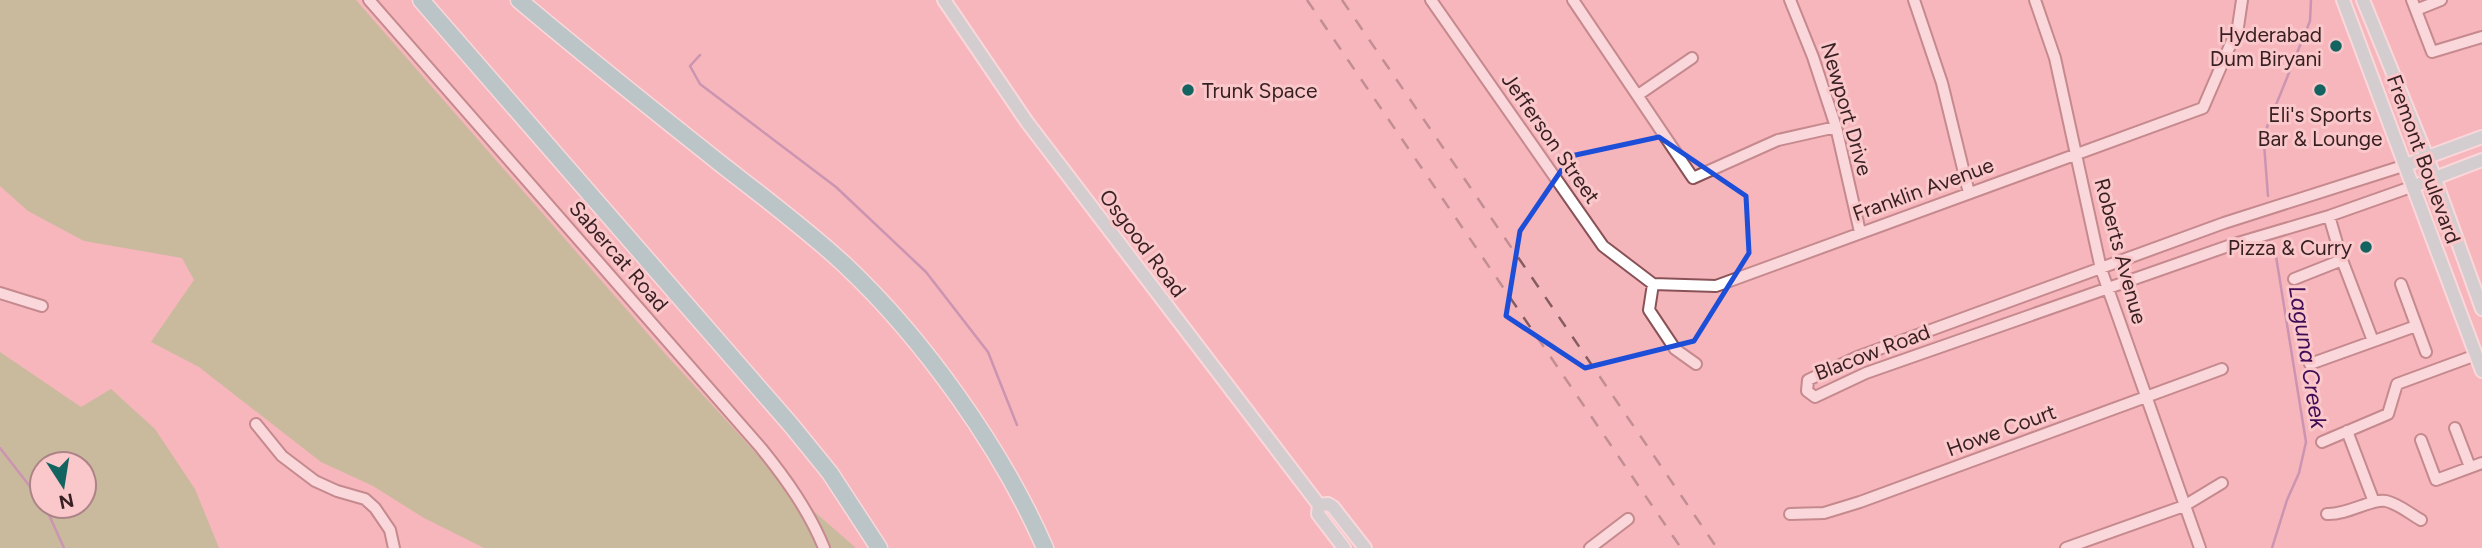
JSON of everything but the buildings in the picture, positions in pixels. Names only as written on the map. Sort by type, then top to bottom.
[{"type":"highway","points":[[421,0],[791,425],[830,473],[879,548]]},
{"type":"highway","points":[[519,0],[584,56],[805,230],[845,265],[919,346],[988,439],[1017,488],[1045,548]]},
{"type":"main road","name":"Osgood Road","points":[[944,0],[1027,122],[1319,505],[1318,514],[1344,548]]},
{"type":"main road","name":"Fremont Boulevard","points":[[2343,0],[2482,371]]},
{"type":"main road","name":"Fremont Boulevard","points":[[2363,0],[2427,158],[2482,309]]},
{"type":"main road","name":"Blacow Road","points":[[2406,165],[2482,137]]},
{"type":"main road","name":"Blacow Road","points":[[2414,186],[2482,160]]},
{"type":"main road","name":"Osgood Road","points":[[1319,505],[1328,504],[1333,507],[1365,548]]},
{"type":"street","name":"Sabercat Road","points":[[369,0],[761,447],[804,508],[824,548]]},
{"type":"street","name":"Jefferson Street","points":[[1431,0],[1603,246],[1653,284]]},
{"type":"street","points":[[1573,0],[1693,178],[1778,140],[1836,127]]},
{"type":"street","name":"Newport Drive","points":[[1790,0],[1813,57],[1836,127],[1860,232]]},
{"type":"street","points":[[1914,0],[1942,83],[1969,193]]},
{"type":"street","name":"Roberts Avenue","points":[[2035,0],[2055,58],[2101,269],[2200,548]]},
{"type":"street","name":"Franklin Avenue","points":[[1653,284],[1716,286],[2203,108],[2238,27],[2242,0]]},
{"type":"street","points":[[2441,0],[2414,5],[2432,52],[2482,37]]},
{"type":"street","points":[[1637,95],[1692,58]]},
{"type":"street","name":"Blacow Road","points":[[2406,165],[2224,223],[1857,357],[1808,380],[1807,391],[1815,397],[1866,373],[2231,245],[2329,216],[2414,186]]},
{"type":"street","points":[[2329,216],[2342,260],[2374,341]]},
{"type":"street","points":[[2294,279],[2342,260]]},
{"type":"street","points":[[1653,284],[1648,310],[1675,349],[1696,364]]},
{"type":"street","points":[[2400,284],[2426,352]]},
{"type":"street","points":[[0,293],[42,306]]},
{"type":"street","points":[[2310,364],[2416,326]]},
{"type":"street","points":[[2322,442],[2388,414],[2397,384],[2476,355]]},
{"type":"street","name":"Howe Court","points":[[1790,514],[1824,513],[1860,502],[2222,369]]},
{"type":"street","points":[[256,424],[282,456],[315,481],[365,499],[375,508],[390,530],[394,548]]},
{"type":"street","points":[[2455,428],[2470,467]]},
{"type":"street","points":[[2347,431],[2374,502]]},
{"type":"street","points":[[2421,440],[2436,480],[2482,463]]},
{"type":"street","points":[[2066,548],[2081,545],[2184,506],[2222,483]]},
{"type":"street","points":[[2326,514],[2351,512],[2374,502],[2385,501],[2421,520]]},
{"type":"street","points":[[1590,548],[1628,519]]},
{"type":"highlighted area","points":[[1659,137],[1746,196],[1749,253],[1694,341],[1585,368],[1506,316],[1520,231],[1571,156]]},
{"type":"green space","points":[[0,0],[356,0],[669,358],[793,493],[856,548],[484,548],[424,518],[373,486],[321,462],[199,367],[151,342],[194,280],[182,258],[84,241],[28,211],[0,186]]},
{"type":"green space","points":[[0,352],[81,407],[111,389],[155,429],[195,489],[219,548],[0,548]]},
{"type":"waterway","name":"Laguna Creek","points":[[2268,196],[2264,144],[2267,127],[2310,21],[2311,0]]},
{"type":"waterway","points":[[700,55],[690,66],[700,84],[836,187],[926,272],[988,352],[1017,425]]},
{"type":"waterway","name":"Laguna Creek","points":[[2272,548],[2287,500],[2299,473],[2306,442],[2275,250]]},
{"type":"waterway","points":[[0,448],[28,484]]},
{"type":"waterway","points":[[51,520],[64,548]]},
{"type":"railway","points":[[1307,0],[1681,548]]},
{"type":"railway","points":[[1342,0],[1717,548]]},
{"type":"place","name":"Hyderabad Dum Biryani","points":[[2336,46]]},
{"type":"place","name":"Trunk Space","points":[[1188,90]]},
{"type":"place","name":"Eli's Sports Bar & Lounge","points":[[2320,90]]},
{"type":"place","name":"Pizza & Curry","points":[[2366,247]]}]
